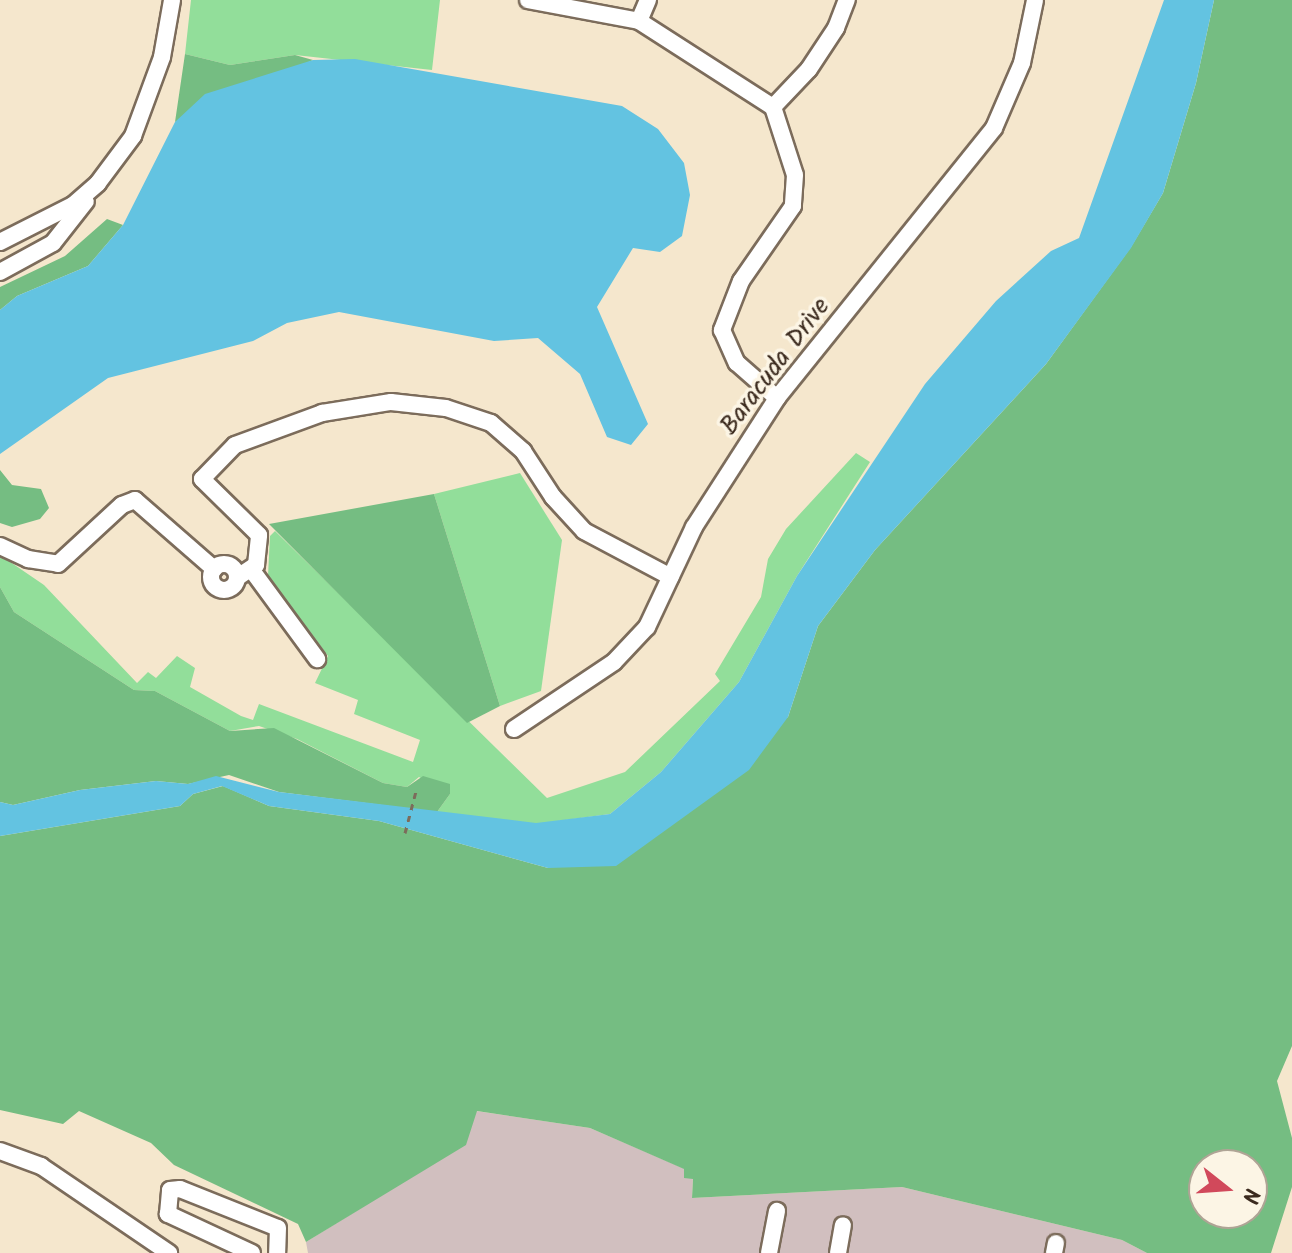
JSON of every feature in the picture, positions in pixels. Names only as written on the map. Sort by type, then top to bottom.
[{"type":"street","points":[[0,272],[53,243],[133,136],[148,103],[172,0]]},
{"type":"street","points":[[528,0],[639,21],[773,107],[795,175],[795,199],[787,219],[741,281],[722,330],[737,363],[777,398]]},
{"type":"street","points":[[639,21],[648,0]]},
{"type":"street","points":[[773,107],[809,69],[836,28],[847,0]]},
{"type":"street","name":"Baracuda Drive","points":[[514,729],[627,651],[647,627],[694,527],[777,398],[994,128],[1022,63],[1035,0]]},
{"type":"street","points":[[0,242],[73,205],[98,183]]},
{"type":"street","points":[[244,573],[260,552],[259,535],[194,479],[235,445],[364,404],[409,403],[472,415],[523,451],[553,497],[584,531],[671,577]]},
{"type":"street","points":[[0,536],[50,564],[65,560],[122,505],[135,500],[214,569],[228,564],[244,573],[317,659]]},
{"type":"street","points":[[0,546],[35,557]]},
{"type":"street","points":[[0,1151],[41,1166],[169,1253]]},
{"type":"street","points":[[246,1252],[168,1214],[170,1190],[180,1189],[278,1228],[277,1253]]},
{"type":"street","points":[[769,1253],[777,1211]]},
{"type":"street","points":[[838,1253],[843,1225]]},
{"type":"path","points":[[405,833],[416,791]]},
{"type":"shaded area","points":[[476,1111],[590,1128],[685,1169],[693,1178],[692,1198],[902,1187],[1122,1240],[1147,1253],[308,1253],[306,1242],[369,1203]]},
{"type":"green space","points":[[191,0],[440,0],[432,70],[295,55],[230,65],[185,54]]},
{"type":"green space","points":[[1214,0],[1292,0],[1292,1046],[1277,1081],[1292,1138],[1292,1187],[1271,1253],[1147,1253],[1122,1240],[902,1187],[692,1198],[693,1179],[684,1178],[684,1169],[590,1128],[477,1111],[466,1145],[306,1242],[298,1224],[174,1165],[151,1143],[79,1111],[63,1124],[0,1110],[0,836],[180,806],[193,794],[223,786],[269,806],[379,821],[548,868],[788,717],[818,626],[875,550],[1046,364],[1131,247],[1163,193],[1196,83]]},
{"type":"green space","points":[[185,54],[230,65],[295,55],[313,60],[175,122]]},
{"type":"green space","points":[[107,219],[123,225],[88,266],[17,296],[0,310],[0,287],[65,256]]},
{"type":"green space","points":[[856,453],[870,462],[797,576],[739,682],[661,772],[610,814],[536,824],[437,812],[450,794],[419,777],[407,787],[383,783],[297,739],[259,726],[230,731],[155,691],[134,690],[14,612],[0,587],[0,555],[44,585],[137,683],[148,672],[156,678],[177,656],[195,668],[190,687],[241,716],[253,720],[259,704],[413,762],[420,740],[354,714],[358,700],[315,683],[328,656],[268,576],[270,536],[275,531],[547,798],[625,772],[720,681],[715,674],[761,597],[768,559],[786,529]]},
{"type":"green space","points":[[0,470],[12,485],[41,489],[49,508],[40,519],[12,527],[0,523]]},
{"type":"green space","points":[[520,473],[562,540],[541,691],[500,706],[434,494]]},
{"type":"green space","points":[[434,494],[500,706],[467,723],[269,524]]},
{"type":"green space","points":[[0,587],[14,612],[134,690],[155,691],[230,731],[274,728],[383,783],[407,787],[423,776],[450,784],[450,794],[437,812],[279,792],[229,775],[188,784],[156,781],[80,790],[13,805],[0,802]]},
{"type":"water","points":[[1164,0],[1214,0],[1196,83],[1163,193],[1131,248],[1046,364],[875,550],[818,626],[788,717],[749,770],[616,866],[548,868],[379,821],[269,806],[222,786],[193,794],[180,806],[0,836],[0,802],[13,805],[80,790],[156,781],[188,784],[216,776],[279,792],[536,823],[610,814],[661,772],[739,682],[797,576],[925,384],[996,301],[1051,251],[1079,238]]},
{"type":"water","points":[[355,59],[622,106],[658,129],[684,163],[690,195],[682,236],[660,252],[633,248],[597,307],[648,424],[631,445],[607,437],[580,374],[538,338],[494,341],[339,312],[287,323],[253,341],[108,378],[0,454],[0,310],[17,296],[88,266],[123,225],[175,122],[205,94],[313,60]]}]
